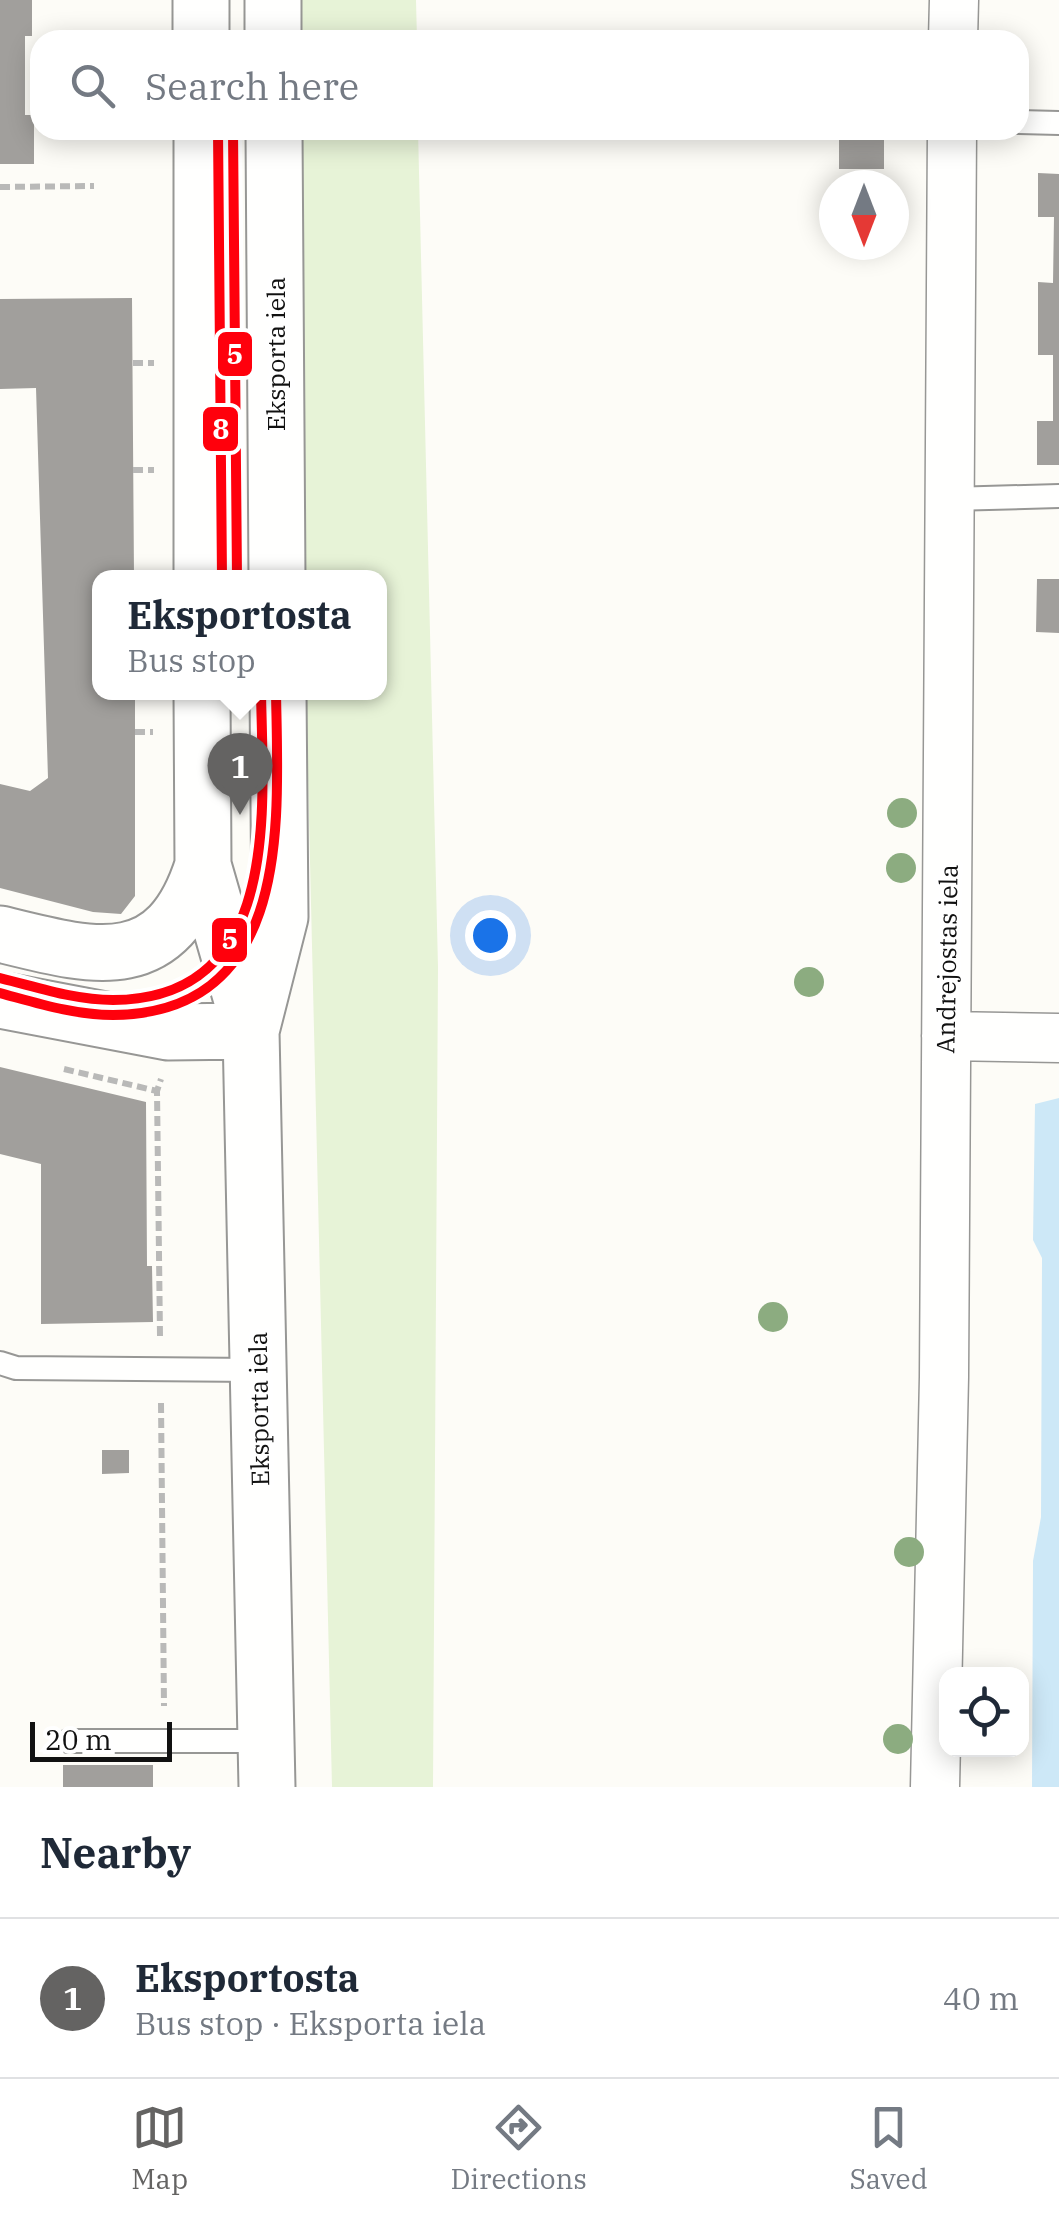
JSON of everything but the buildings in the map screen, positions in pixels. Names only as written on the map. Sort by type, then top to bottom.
[{"type":"street","points":[[202,0],[202,30]]},
{"type":"street","points":[[272,0],[273,30]]},
{"type":"street","points":[[954,0],[954,30]]},
{"type":"street","points":[[202,140],[202,570]]},
{"type":"street","name":"Eksporta iela","points":[[274,140],[278,570]]},
{"type":"street","name":"Andrejostas iela","points":[[935,1787],[946,1036],[952,140]]},
{"type":"street","name":"Eksporta iela","points":[[202,700],[202,865],[251,1031],[266,1764]]},
{"type":"street","name":"Eksporta iela","points":[[251,1031],[280,917],[278,700]]},
{"type":"street","points":[[0,934],[70,951],[131,952],[176,921],[192,900],[202,865]]},
{"type":"street","points":[[0,1000],[168,1032],[251,1031]]},
{"type":"street","points":[[946,1036],[1059,1038]]},
{"type":"lane","points":[[1029,122],[1059,122]]},
{"type":"lane","points":[[950,499],[1059,496]]},
{"type":"lane","points":[[0,1362],[16,1368],[258,1370]]},
{"type":"lane","points":[[68,1741],[164,1741],[266,1764]]},
{"type":"path","points":[[0,186],[94,186]]},
{"type":"path","points":[[52,1066],[158,1091],[164,1741]]},
{"type":"green space","points":[[297,0],[416,0],[417,30],[297,30]]},
{"type":"green space","points":[[298,140],[418,140],[438,967],[433,1787],[332,1787],[306,700],[387,700],[387,570],[302,570],[304,366]]},
{"type":"water","points":[[1059,1098],[1059,1787],[1032,1787],[1033,1561],[1041,1517],[1042,1258],[1033,1240],[1035,1104]]},
{"type":"transit line","name":"8","points":[[218,140],[222,570]]},
{"type":"transit line","name":"5","points":[[233,140],[237,570]]},
{"type":"transit line","name":"5","points":[[0,978],[70,995],[113,1000],[168,991],[208,968],[235,933],[251,890],[260,841],[261,700]]},
{"type":"transit line","name":"8","points":[[0,993],[70,1011],[113,1015],[172,1006],[215,982],[245,946],[263,901],[273,850],[277,796],[276,700]]},
{"type":"place","name":"Eksportosta","points":[[240,815]]}]
